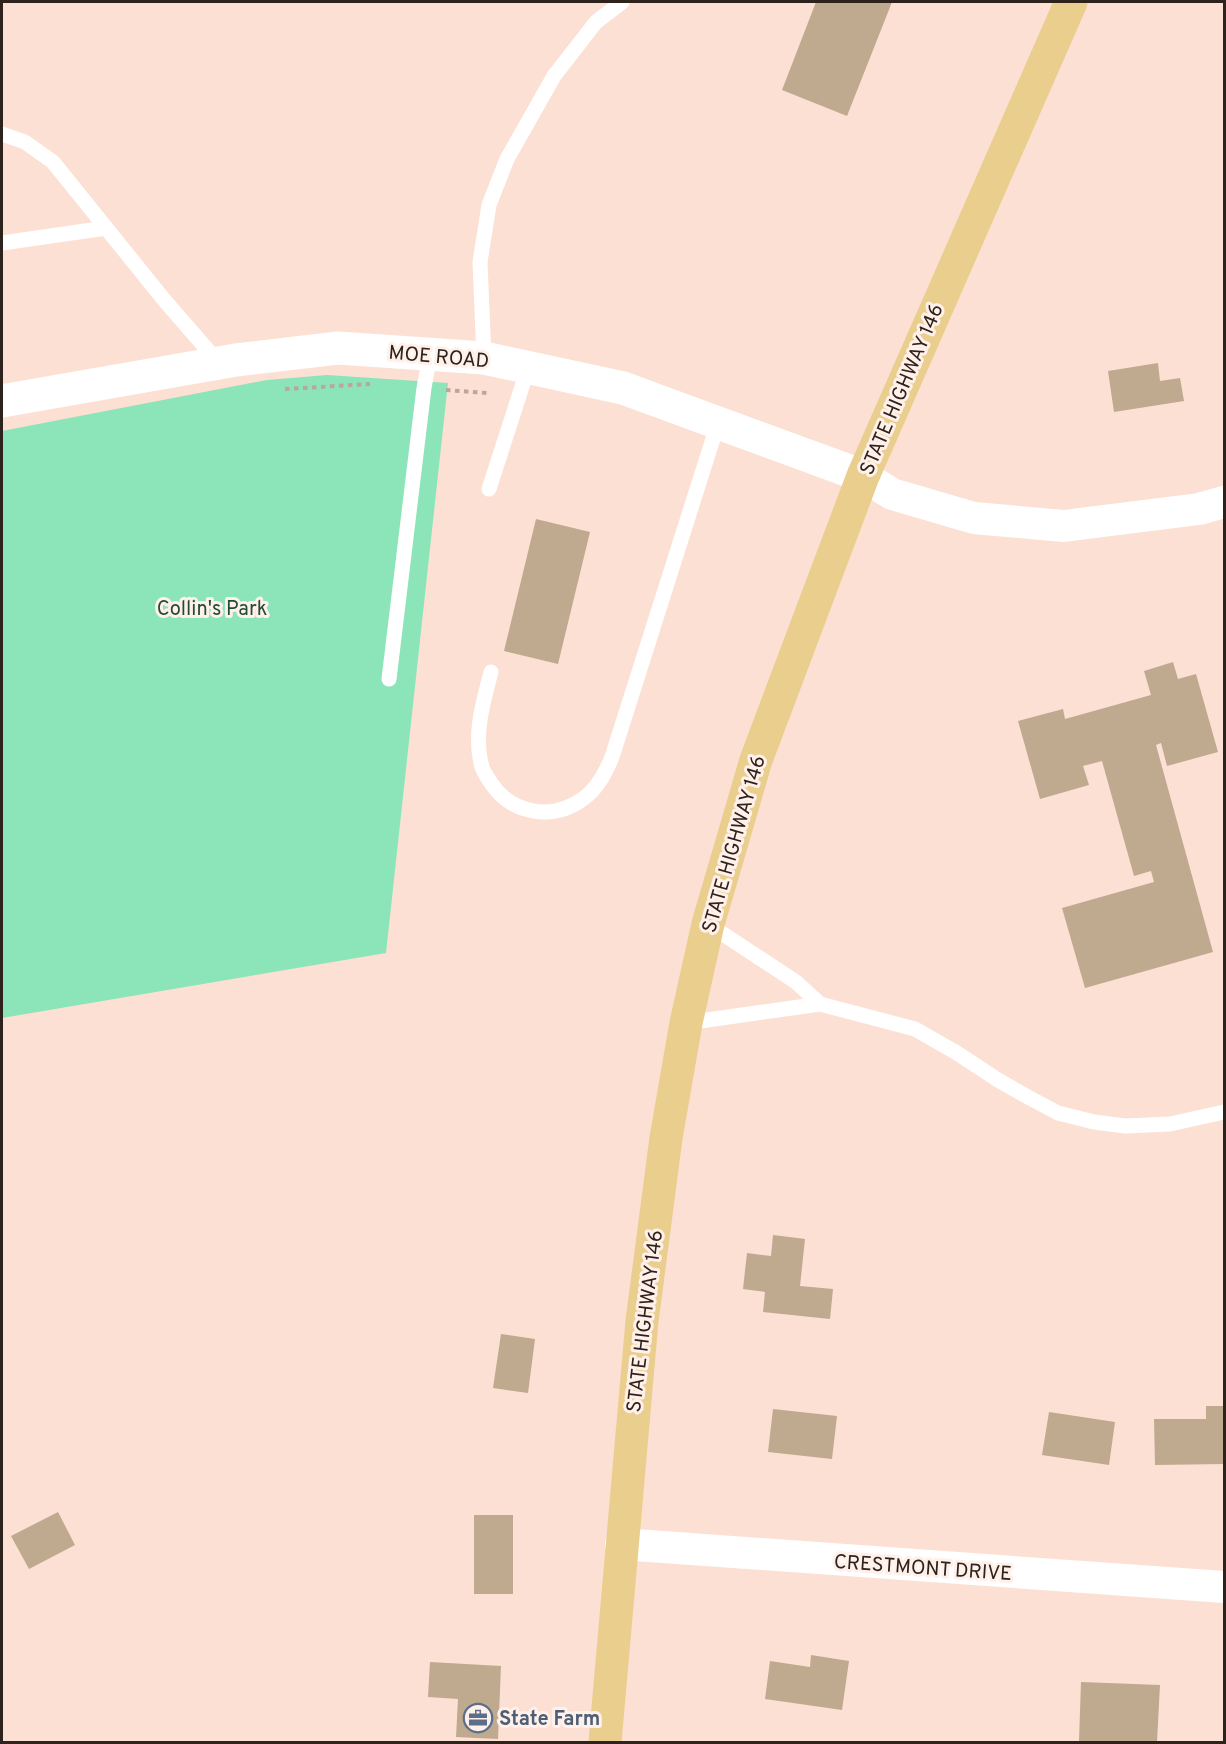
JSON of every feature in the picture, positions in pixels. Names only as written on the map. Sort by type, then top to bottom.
[{"type":"main road","name":"STATE HIGHWAY 146","points":[[605,1743],[643,1316],[666,1138],[686,1023],[708,924],[756,760],[863,476],[1071,2]]},
{"type":"street","name":"MOE ROAD","points":[[2,401],[219,363],[338,348],[484,358],[623,388],[863,476]]},
{"type":"street","points":[[863,476],[892,494],[974,518],[1064,526],[1223,508]]},
{"type":"street","name":"CRESTMONT DRIVE","points":[[621,1544],[1224,1587]]},
{"type":"lane","points":[[484,358],[480,262],[489,205],[507,159],[554,76],[596,22],[622,2]]},
{"type":"lane","points":[[2,134],[25,142],[53,162],[165,301],[219,363]]},
{"type":"lane","points":[[2,243],[106,228]]},
{"type":"lane","points":[[389,679],[424,388],[430,355]]},
{"type":"lane","points":[[489,489],[528,368]]},
{"type":"lane","points":[[491,672],[482,707],[477,746],[483,770],[498,793],[518,808],[540,813],[567,808],[585,798],[604,776],[612,757],[718,423]]},
{"type":"lane","points":[[708,924],[796,982],[820,1004]]},
{"type":"lane","points":[[686,1023],[820,1004],[915,1029],[1026,1096],[1059,1113],[1076,1118],[1125,1126],[1170,1124],[1224,1112]]},
{"type":"path","points":[[275,390],[376,384]]},
{"type":"path","points":[[424,388],[518,398]]},
{"type":"green space","name":"Collin's Park","points":[[327,375],[448,383],[386,953],[2,1018],[2,431],[267,380]]},
{"type":"building","points":[[816,2],[892,2],[847,116],[782,90]]},
{"type":"building","points":[[1158,363],[1160,381],[1180,378],[1184,401],[1114,412],[1108,371]]},
{"type":"building","points":[[536,519],[590,532],[558,664],[504,651]]},
{"type":"building","points":[[1173,662],[1178,679],[1196,674],[1218,752],[1167,766],[1161,743],[1156,745],[1213,952],[1085,988],[1062,908],[1154,882],[1151,871],[1134,876],[1102,761],[1083,766],[1089,785],[1040,799],[1018,721],[1063,709],[1065,719],[1151,695],[1144,671]]},
{"type":"building","points":[[773,1235],[805,1239],[800,1286],[833,1289],[830,1319],[763,1312],[765,1292],[743,1289],[747,1253],[771,1256]]},
{"type":"building","points":[[501,1334],[535,1339],[528,1393],[493,1388]]},
{"type":"building","points":[[1206,1406],[1224,1406],[1224,1464],[1155,1465],[1154,1419],[1206,1419]]},
{"type":"building","points":[[773,1409],[837,1416],[832,1459],[768,1452]]},
{"type":"building","points":[[1049,1412],[1115,1422],[1109,1465],[1042,1455]]},
{"type":"building","points":[[58,1512],[75,1545],[29,1569],[11,1536]]},
{"type":"building","points":[[474,1515],[513,1515],[513,1594],[474,1594]]},
{"type":"building","points":[[811,1655],[849,1661],[842,1710],[765,1699],[770,1661],[810,1667]]},
{"type":"building","name":"State Farm","points":[[430,1662],[501,1666],[498,1739],[456,1737],[458,1699],[428,1697]]},
{"type":"building","points":[[1081,1682],[1160,1685],[1157,1742],[1079,1741]]},
{"type":"place","name":"State Farm","points":[[478,1718]]}]
